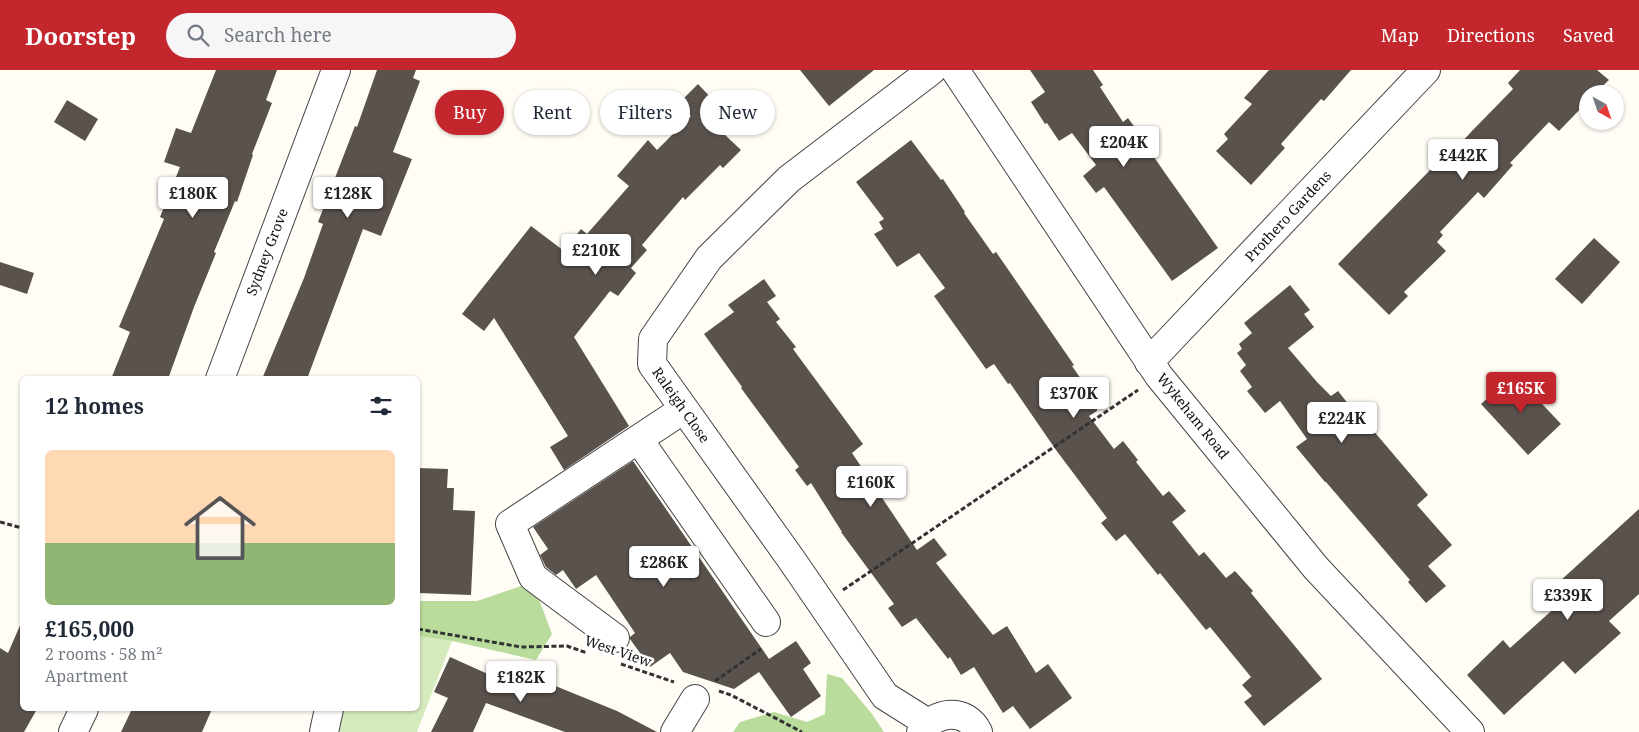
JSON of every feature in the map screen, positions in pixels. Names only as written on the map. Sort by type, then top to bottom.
[{"type":"street","name":"Sydney Grove","points":[[221,376],[336,70]]},
{"type":"street","name":"Raleigh Close","points":[[925,728],[885,696],[652,364],[653,339],[709,258],[789,179],[932,70]]},
{"type":"street","name":"Wykeham Road","points":[[955,70],[1154,369],[1316,568],[1470,732]]},
{"type":"street","name":"Prothero Gardens","points":[[1154,369],[1426,70]]},
{"type":"street","points":[[617,651],[533,576],[510,524],[684,410]]},
{"type":"street","points":[[639,440],[767,633]]},
{"type":"street","points":[[675,732],[702,689]]},
{"type":"street","points":[[73,732],[83,711]]},
{"type":"street","points":[[324,732],[329,711]]},
{"type":"street","points":[[925,728],[937,717],[948,714],[968,720],[978,732]]},
{"type":"path","points":[[822,605],[1154,369]]},
{"type":"path","points":[[0,522],[20,527]]},
{"type":"path","name":"West View","points":[[420,629],[521,647],[566,646],[593,655]]},
{"type":"path","points":[[702,689],[767,633]]},
{"type":"path","name":"West View","points":[[617,651],[702,689],[731,694],[802,732]]},
{"type":"green space","points":[[527,584],[540,602],[552,634],[536,660],[452,641],[420,636],[420,601],[477,601]]},
{"type":"green space","points":[[420,636],[452,641],[417,732],[336,732],[340,711],[420,711]]},
{"type":"green space","points":[[827,674],[842,678],[872,714],[884,732],[733,732],[740,722],[774,712],[807,722],[825,714]]},
{"type":"building","points":[[216,70],[277,70],[266,100],[272,103],[252,154],[237,202],[235,201],[214,252],[216,253],[169,376],[112,376],[130,332],[119,327],[164,219],[160,217],[180,167],[164,162],[176,128],[191,133]]},
{"type":"building","points":[[377,70],[416,70],[413,78],[420,81],[393,152],[412,159],[381,236],[363,229],[308,376],[263,376],[304,278],[323,224],[318,222],[355,126],[357,127]]},
{"type":"building","points":[[800,70],[874,70],[829,106]]},
{"type":"building","points":[[1030,70],[1093,70],[1103,85],[1100,87],[1123,122],[1128,118],[1218,248],[1172,281],[1104,187],[1096,193],[1083,176],[1096,165],[1072,133],[1059,141],[1047,123],[1045,124],[1031,102],[1045,92]]},
{"type":"building","points":[[1269,70],[1351,70],[1324,101],[1321,99],[1281,144],[1285,148],[1251,185],[1216,151],[1228,139],[1224,134],[1252,104],[1244,98]]},
{"type":"building","points":[[1520,70],[1597,70],[1609,80],[1604,85],[1579,85],[1579,110],[1559,131],[1549,122],[1510,163],[1513,165],[1484,198],[1478,192],[1440,232],[1443,235],[1437,242],[1446,251],[1404,292],[1408,296],[1389,315],[1338,264],[1437,163],[1440,166],[1513,89],[1508,83]]},
{"type":"building","points":[[698,84],[704,90],[700,90],[700,135],[725,135],[741,150],[723,168],[720,165],[685,200],[683,197],[642,245],[647,250],[631,268],[636,273],[618,296],[610,291],[574,337],[629,426],[564,470],[550,447],[568,436],[494,318],[484,331],[462,314],[531,226],[564,251],[581,229],[587,234],[629,186],[617,176],[648,140],[657,150],[672,135],[690,135],[690,92]]},
{"type":"building","points":[[67,100],[98,119],[85,141],[54,122]]},
{"type":"building","points":[[911,140],[941,180],[943,179],[993,254],[996,252],[1074,365],[1072,366],[1097,402],[1097,411],[1089,416],[1114,449],[1123,441],[1138,460],[1136,462],[1163,496],[1169,491],[1186,511],[1172,522],[1199,556],[1204,552],[1226,578],[1235,571],[1322,679],[1264,726],[1244,702],[1252,696],[1242,685],[1251,677],[1210,627],[1206,630],[1160,573],[1158,575],[1125,534],[1116,541],[1101,523],[1107,518],[1056,450],[1010,383],[1008,384],[994,364],[986,369],[934,296],[945,288],[919,253],[897,267],[874,234],[883,229],[879,222],[884,219],[856,182]]},
{"type":"building","points":[[1594,238],[1620,262],[1582,304],[1555,279]]},
{"type":"building","points":[[0,262],[34,273],[27,294],[0,285]]},
{"type":"building","points":[[764,279],[776,296],[767,302],[780,319],[776,322],[796,347],[793,349],[863,444],[852,453],[917,550],[934,538],[947,555],[936,563],[993,635],[1007,626],[1036,673],[1048,664],[1072,698],[1030,729],[1013,706],[1003,713],[974,667],[961,675],[950,657],[948,659],[916,618],[902,627],[888,608],[894,604],[841,532],[811,483],[807,486],[795,470],[799,467],[704,334],[734,312],[728,305]]},
{"type":"building","points":[[1290,285],[1310,310],[1304,314],[1314,327],[1288,348],[1331,396],[1338,391],[1364,424],[1366,422],[1428,495],[1417,505],[1452,545],[1428,566],[1446,586],[1426,603],[1408,582],[1410,580],[1296,447],[1307,439],[1280,401],[1265,413],[1247,391],[1252,387],[1240,371],[1246,365],[1237,353],[1242,349],[1239,344],[1252,333],[1244,323]]},
{"type":"building","points":[[1514,374],[1561,424],[1528,455],[1481,404]]},
{"type":"building","points":[[633,461],[769,659],[796,641],[811,663],[803,669],[821,696],[791,717],[759,672],[734,689],[683,672],[670,653],[650,667],[630,639],[635,633],[596,575],[576,589],[563,570],[556,575],[546,567],[540,555],[548,549],[533,527]]},
{"type":"building","points":[[420,468],[448,469],[447,488],[454,488],[453,510],[475,511],[471,595],[420,593]]},
{"type":"building","points":[[1639,509],[1639,594],[1609,621],[1621,633],[1575,674],[1563,661],[1504,715],[1467,675],[1503,640],[1510,648],[1559,604],[1548,592]]},
{"type":"building","points":[[20,626],[20,711],[36,711],[24,732],[0,732],[0,648],[8,653]]},
{"type":"building","points":[[450,657],[499,679],[504,665],[617,711],[657,732],[565,732],[486,703],[473,732],[431,732],[448,698],[434,692]]},
{"type":"building","points":[[131,711],[211,711],[202,732],[121,732]]}]
